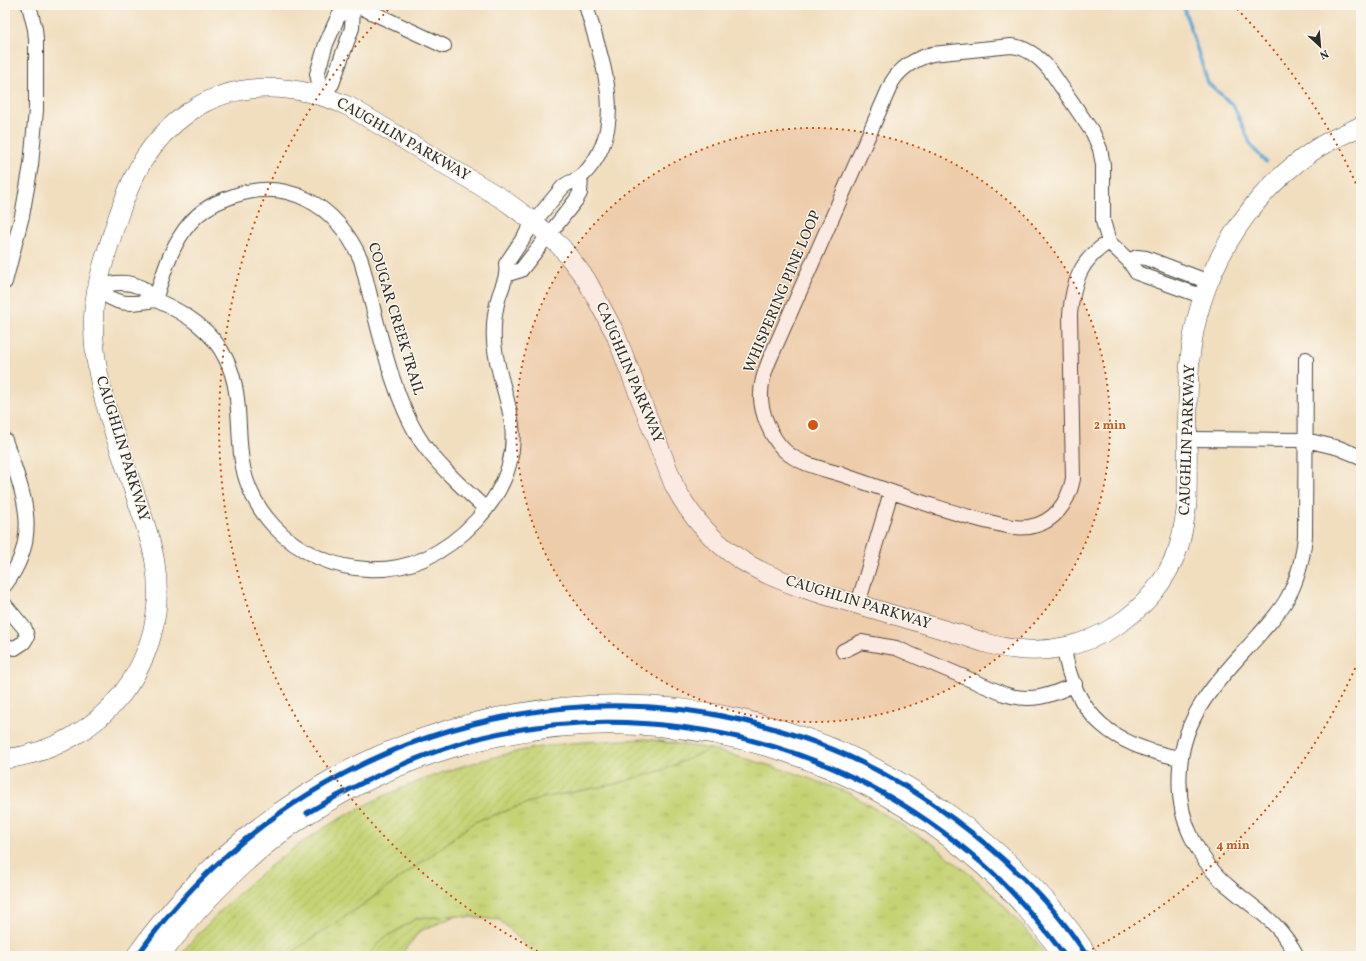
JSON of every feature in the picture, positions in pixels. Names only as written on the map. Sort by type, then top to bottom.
[{"type":"main road","points":[[137,956],[168,916],[222,859],[278,813],[310,791],[352,768],[391,750],[432,735],[474,723],[517,714],[564,708],[608,706],[652,707],[698,712],[736,719],[804,738],[886,775],[931,802],[994,851],[1028,883],[1058,917],[1087,956]]},
{"type":"main road","points":[[159,956],[209,895],[244,862],[307,813],[347,790],[410,760],[484,737],[547,726],[618,723],[674,726],[722,734],[773,746],[826,765],[870,786],[935,827],[984,865],[1018,898],[1065,956]]},
{"type":"street","points":[[5,282],[22,216],[35,125],[36,40],[29,5]]},
{"type":"street","points":[[322,95],[332,84],[352,28],[352,5]]},
{"type":"street","points":[[356,5],[444,46]]},
{"type":"street","points":[[508,274],[521,270],[580,193],[581,177],[600,150],[608,122],[610,108],[609,93],[606,75],[586,5]]},
{"type":"street","name":"WHISPERING PINE LOOP","points":[[1006,46],[1022,48],[1041,60],[1050,70],[1098,144],[1103,160],[1103,221],[1109,242],[1094,252],[1084,264],[1072,298],[1070,314],[1073,479],[1070,492],[1062,507],[1048,520],[1036,525],[1013,527],[979,519],[892,492],[806,462],[785,451],[774,438],[768,426],[761,402],[760,392],[772,354],[883,103],[899,72],[913,62],[932,54],[1006,46]]},
{"type":"street","name":"CAUGHLIN PARKWAY","points":[[5,759],[35,754],[68,740],[83,731],[112,707],[124,692],[143,660],[149,645],[156,617],[158,590],[153,550],[105,404],[100,381],[94,335],[94,310],[97,288],[104,260],[131,181],[150,148],[178,120],[194,108],[211,100],[248,90],[284,88],[322,95],[350,107],[504,200],[534,222],[548,235],[586,280],[607,316],[622,349],[674,485],[696,522],[724,549],[754,568],[788,582],[996,646],[1033,650],[1064,648],[1098,636],[1115,626],[1147,599],[1161,581],[1179,546],[1184,525],[1187,504],[1190,359],[1194,331],[1212,272],[1225,245],[1248,211],[1286,172],[1313,151],[1361,126]]},
{"type":"street","points":[[97,288],[112,282],[143,288],[155,300],[177,309],[202,327],[215,341],[226,358],[233,375],[237,394],[243,463],[246,479],[256,500],[273,526],[304,551],[322,560],[364,569],[385,569],[405,565],[423,559],[441,550],[459,536],[486,509],[505,477],[512,449],[512,419],[494,342],[495,313],[500,292],[508,274],[506,264],[534,222],[566,183],[581,177]]},
{"type":"street","name":"COUGAR CREEK TRAIL","points":[[155,300],[173,248],[191,222],[203,211],[222,200],[239,193],[262,189],[280,191],[299,196],[330,214],[343,227],[353,242],[361,260],[394,380],[416,433],[435,459],[486,509]]},
{"type":"street","points":[[1109,242],[1129,261],[1137,257],[1146,258],[1207,289]]},
{"type":"street","points":[[1297,956],[1279,928],[1265,914],[1227,885],[1212,870],[1201,854],[1188,830],[1180,797],[1180,758],[1184,740],[1200,704],[1211,688],[1277,615],[1297,578],[1303,557],[1305,536],[1306,359]]},
{"type":"street","points":[[1188,439],[1306,440],[1339,448],[1361,457]]},
{"type":"street","points":[[5,440],[25,502],[28,530],[22,559],[5,585]]},
{"type":"street","points":[[858,604],[892,492]]},
{"type":"street","points":[[5,604],[25,629],[27,637],[24,642],[15,648],[5,646]]},
{"type":"street","points":[[843,651],[861,642],[896,648],[1004,694],[1019,698],[1043,698],[1075,684]]},
{"type":"street","points":[[1064,648],[1067,663],[1080,700],[1092,715],[1122,740],[1154,753],[1180,758]]},
{"type":"green space","points":[[646,739],[711,749],[663,770],[615,784],[542,798],[474,822],[429,857],[361,906],[286,956],[180,956],[247,885],[283,856],[321,830],[402,788],[489,758],[535,748],[576,743]]},
{"type":"green space","points":[[711,749],[792,772],[849,793],[934,845],[992,893],[1035,940],[1047,956],[536,956],[500,920],[456,916],[417,918],[383,939],[368,956],[286,956],[361,906],[429,857],[474,822],[542,798],[615,784],[663,770]]},
{"type":"green space","points":[[456,916],[420,931],[400,956],[368,956],[383,939],[417,918]]},
{"type":"waterway","points":[[1183,5],[1208,83],[1233,105],[1252,147],[1266,162]]},
{"type":"cycle path","points":[[137,956],[215,866],[307,795],[409,744],[518,714],[630,706],[743,720],[852,758],[955,820],[992,849],[1043,899],[1074,936],[1087,956]]},
{"type":"cycle path","points":[[307,813],[349,789],[414,759],[483,737],[531,728],[581,723],[631,723],[681,727],[730,736],[779,748],[826,765],[885,794],[914,812],[956,842],[994,874],[1026,908],[1065,956]]}]
